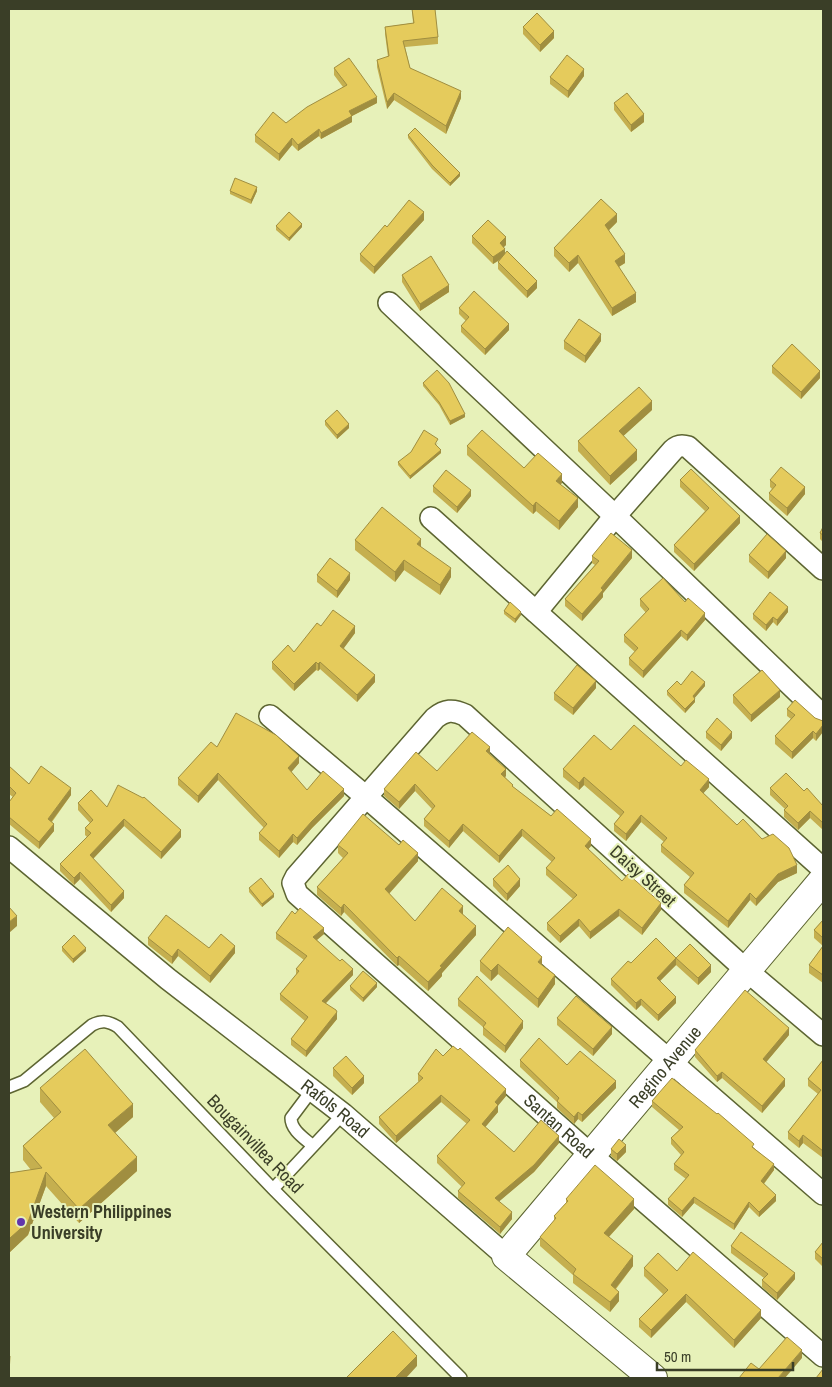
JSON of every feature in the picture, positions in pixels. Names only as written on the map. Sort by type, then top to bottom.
[{"type":"street","points":[[389,303],[823,716]]},
{"type":"street","points":[[536,612],[615,516],[673,450],[677,446],[682,445],[688,447],[823,569]]},
{"type":"street","points":[[431,518],[823,869]]},
{"type":"street","name":"Daisy Street","points":[[366,796],[442,712],[449,710],[457,711],[465,715],[746,970],[823,1035]]},
{"type":"street","points":[[270,716],[366,796],[823,1194]]},
{"type":"street","name":"Santan Road","points":[[366,796],[296,877],[293,883],[297,894],[590,1154],[823,1356]]},
{"type":"street","name":"Rafols Road","points":[[9,847],[168,979],[343,1114],[506,1256],[653,1378]]},
{"type":"street","name":"Regino Avenue","points":[[506,1256],[590,1154],[823,880]]},
{"type":"lane","name":"Bougainvillea Road","points":[[9,1087],[24,1081],[92,1025],[99,1022],[108,1022],[118,1027],[273,1189],[461,1378]]},
{"type":"lane","points":[[312,1090],[293,1113],[291,1123],[313,1146]]},
{"type":"lane","points":[[273,1189],[343,1114]]},
{"type":"lane","points":[[443,1378],[452,1369]]},
{"type":"building","points":[[412,9],[435,9],[438,37],[403,41],[410,68],[461,91],[446,126],[394,93],[387,102],[377,60],[389,56],[385,27],[414,23]]},
{"type":"building","points":[[537,13],[554,31],[540,45],[523,27]]},
{"type":"building","points":[[567,55],[584,69],[568,91],[550,77]]},
{"type":"building","points":[[349,58],[377,97],[349,111],[352,116],[321,133],[319,129],[298,145],[292,138],[279,154],[255,135],[273,112],[286,123],[307,107],[347,85],[334,68]]},
{"type":"building","points":[[627,93],[644,114],[631,125],[614,103]]},
{"type":"building","points":[[415,128],[460,173],[450,183],[432,165],[408,135]]},
{"type":"building","points":[[235,178],[257,187],[251,200],[230,191]]},
{"type":"building","points":[[601,199],[617,214],[605,225],[625,254],[615,261],[636,293],[612,308],[578,255],[569,263],[554,248]]},
{"type":"building","points":[[409,200],[424,212],[374,267],[360,254],[385,225],[387,227]]},
{"type":"building","points":[[289,212],[302,224],[289,238],[276,226]]},
{"type":"building","points":[[488,220],[506,237],[500,243],[505,249],[493,257],[472,236]]},
{"type":"building","points":[[507,251],[537,281],[527,291],[498,262]]},
{"type":"building","points":[[431,256],[449,285],[420,304],[402,275]]},
{"type":"building","points":[[474,291],[509,324],[485,349],[461,326],[469,317],[459,308]]},
{"type":"building","points":[[579,319],[601,334],[585,356],[564,341]]},
{"type":"building","points":[[792,344],[820,371],[801,392],[772,366]]},
{"type":"building","points":[[437,370],[449,383],[465,414],[450,421],[439,402],[423,383]]},
{"type":"building","points":[[639,387],[652,401],[619,431],[637,450],[610,476],[578,441]]},
{"type":"building","points":[[337,410],[349,424],[337,435],[325,421]]},
{"type":"building","points":[[424,430],[438,439],[435,444],[441,450],[410,476],[398,462],[411,452]]},
{"type":"building","points":[[482,430],[524,468],[538,453],[562,474],[556,481],[578,498],[559,521],[536,502],[533,506],[467,446]]},
{"type":"building","points":[[781,467],[805,487],[787,508],[769,493],[776,485],[770,480]]},
{"type":"building","points":[[691,469],[740,516],[694,564],[674,545],[709,508],[680,480]]},
{"type":"building","points":[[446,470],[471,490],[457,507],[433,486]]},
{"type":"building","points":[[382,507],[421,539],[417,544],[451,568],[440,585],[404,560],[395,572],[355,540]]},
{"type":"building","points":[[611,533],[632,550],[601,588],[603,590],[582,614],[565,599],[599,561],[592,556]]},
{"type":"building","points":[[767,534],[786,551],[768,572],[749,555]]},
{"type":"building","points":[[330,558],[350,573],[337,591],[317,575]]},
{"type":"building","points":[[663,578],[685,602],[688,598],[705,613],[687,635],[681,630],[643,671],[629,658],[638,648],[624,635],[649,609],[640,599]]},
{"type":"building","points":[[770,592],[788,607],[777,620],[773,617],[766,625],[753,614]]},
{"type":"building","points":[[510,602],[521,612],[515,619],[504,611]]},
{"type":"building","points":[[333,610],[355,626],[340,646],[375,675],[357,695],[320,662],[318,664],[316,662],[294,684],[272,662],[288,645],[294,652],[317,623],[321,626]]},
{"type":"building","points":[[577,665],[596,681],[573,708],[554,693]]},
{"type":"building","points":[[762,670],[780,690],[751,715],[733,695]]},
{"type":"building","points":[[692,671],[705,682],[693,696],[695,699],[685,709],[667,691],[677,681],[681,685]]},
{"type":"building","points":[[795,700],[815,718],[823,721],[823,725],[816,734],[813,731],[792,752],[775,736],[795,715],[787,709]]},
{"type":"building","points":[[236,713],[276,735],[299,756],[288,768],[307,790],[323,771],[344,789],[297,838],[293,834],[279,851],[259,833],[267,824],[218,773],[198,796],[178,778],[211,742],[217,747]]},
{"type":"building","points":[[717,718],[732,732],[721,745],[706,732]]},
{"type":"building","points":[[634,725],[681,766],[686,760],[709,779],[700,790],[737,825],[743,819],[762,839],[773,834],[789,848],[797,865],[778,874],[756,899],[750,893],[728,921],[684,885],[694,873],[661,845],[667,838],[641,815],[626,834],[614,824],[624,812],[584,777],[579,783],[563,769],[594,735],[611,750]]},
{"type":"building","points":[[472,732],[490,747],[486,751],[506,769],[501,774],[512,786],[551,816],[557,809],[591,839],[585,846],[622,881],[628,874],[661,903],[642,928],[619,909],[590,932],[579,919],[560,936],[547,923],[577,895],[546,868],[555,858],[522,829],[499,856],[463,824],[449,841],[424,819],[435,806],[415,784],[399,802],[384,789],[416,752],[437,771]]},
{"type":"building","points":[[9,766],[29,784],[41,766],[71,788],[48,819],[54,824],[39,842],[9,817],[9,802],[16,793],[9,786]]},
{"type":"building","points":[[786,773],[804,791],[807,788],[823,806],[823,823],[810,811],[798,823],[784,810],[788,806],[770,788]]},
{"type":"building","points":[[118,785],[144,797],[181,830],[161,852],[124,819],[90,855],[124,891],[111,905],[80,872],[74,878],[60,864],[91,833],[85,828],[93,820],[78,803],[91,790],[107,807]]},
{"type":"building","points":[[363,814],[399,845],[403,840],[418,853],[385,889],[415,921],[442,888],[463,906],[459,911],[476,926],[428,982],[399,956],[397,958],[344,904],[341,908],[317,887],[348,853],[338,845]]},
{"type":"building","points":[[508,865],[520,879],[507,894],[493,879]]},
{"type":"building","points":[[261,878],[274,894],[262,904],[249,888]]},
{"type":"building","points":[[9,907],[17,916],[9,922]]},
{"type":"building","points":[[300,908],[324,928],[313,937],[340,961],[342,959],[353,969],[322,1001],[337,1012],[306,1051],[291,1039],[308,1017],[280,994],[299,971],[296,969],[307,956],[276,933],[292,911],[295,914]]},
{"type":"building","points":[[166,915],[209,948],[221,934],[235,946],[210,976],[178,949],[172,957],[148,938]]},
{"type":"building","points":[[823,920],[823,938],[814,930]]},
{"type":"building","points":[[508,927],[542,957],[538,962],[555,975],[538,999],[498,964],[491,971],[480,961]]},
{"type":"building","points":[[74,935],[86,948],[73,959],[62,947]]},
{"type":"building","points":[[656,938],[676,958],[657,978],[676,997],[658,1015],[641,999],[636,1003],[611,979],[628,961],[631,963]]},
{"type":"building","points":[[690,944],[711,965],[698,978],[676,958]]},
{"type":"building","points":[[823,946],[823,975],[809,965]]},
{"type":"building","points":[[363,971],[377,983],[363,998],[350,986]]},
{"type":"building","points":[[477,976],[523,1021],[505,1046],[483,1027],[486,1023],[458,999]]},
{"type":"building","points":[[745,990],[789,1028],[763,1059],[785,1079],[762,1106],[722,1072],[717,1076],[695,1050]]},
{"type":"building","points":[[576,996],[612,1027],[593,1049],[557,1018]]},
{"type":"building","points":[[539,1038],[567,1065],[580,1051],[616,1081],[582,1115],[578,1112],[574,1117],[557,1101],[559,1098],[520,1060]]},
{"type":"building","points":[[453,1046],[458,1050],[460,1048],[506,1089],[495,1102],[498,1105],[482,1124],[514,1152],[541,1120],[559,1136],[534,1165],[495,1198],[512,1212],[500,1227],[458,1191],[465,1183],[437,1156],[470,1120],[441,1095],[396,1136],[379,1117],[423,1078],[418,1074],[436,1049],[443,1056]]},
{"type":"building","points":[[85,1049],[133,1104],[108,1125],[137,1157],[79,1209],[46,1172],[28,1222],[10,1238],[9,1260],[9,1173],[42,1168],[23,1146],[61,1112],[40,1088]]},
{"type":"building","points":[[346,1056],[364,1076],[352,1088],[333,1068]]},
{"type":"building","points":[[823,1060],[823,1151],[803,1135],[799,1141],[788,1132],[821,1090],[808,1079]]},
{"type":"building","points":[[672,1078],[718,1113],[754,1144],[752,1147],[774,1164],[761,1181],[776,1195],[759,1212],[749,1202],[734,1224],[694,1197],[682,1211],[668,1199],[689,1175],[674,1164],[684,1152],[671,1138],[683,1127],[652,1101]]},
{"type":"building","points":[[619,1139],[626,1145],[617,1154],[611,1149]]},
{"type":"building","points":[[595,1165],[634,1199],[604,1233],[633,1256],[611,1285],[619,1292],[610,1302],[573,1274],[576,1269],[540,1237],[556,1218],[554,1216],[568,1201],[566,1199]]},
{"type":"building","points":[[741,1232],[795,1273],[777,1293],[762,1280],[768,1274],[731,1246]]},
{"type":"building","points":[[823,1242],[823,1259],[815,1252]]},
{"type":"building","points":[[693,1252],[761,1310],[734,1340],[686,1294],[651,1330],[639,1319],[668,1290],[644,1268],[658,1253],[677,1271]]},
{"type":"building","points":[[393,1331],[417,1356],[395,1378],[346,1378]]},
{"type":"building","points":[[787,1337],[802,1350],[778,1378],[739,1378],[751,1363],[759,1369]]},
{"type":"building","points":[[823,1369],[823,1378],[816,1378]]},
{"type":"place","name":"Western Philippines University","points":[[21,1222]]}]
